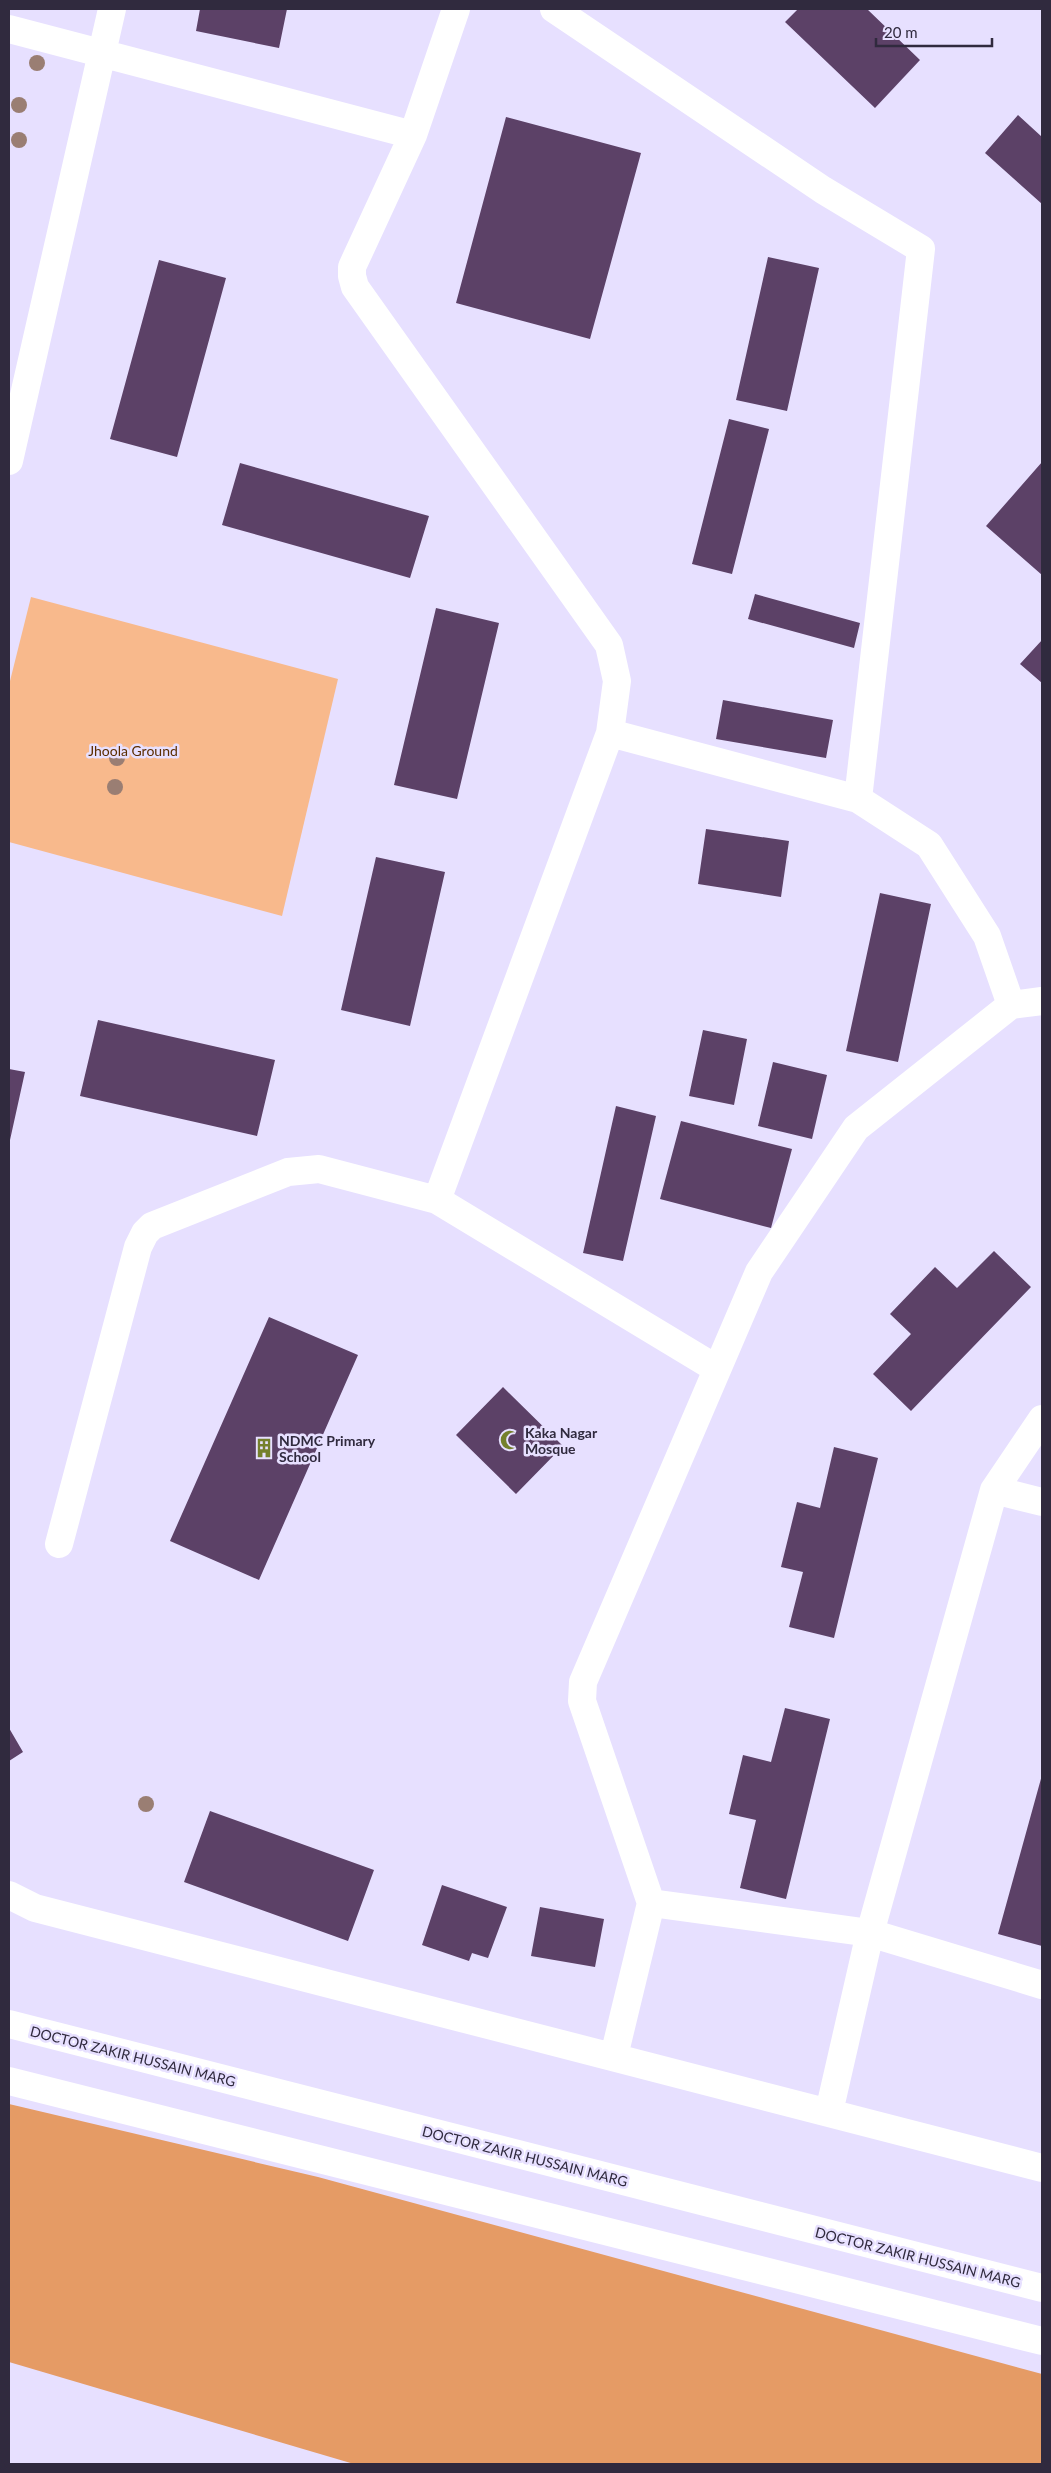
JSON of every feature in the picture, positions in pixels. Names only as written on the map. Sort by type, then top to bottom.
[{"type":"street","points":[[9,461],[112,9]]},
{"type":"street","points":[[438,1200],[610,733],[618,681],[609,645],[353,282],[352,267],[413,135],[456,9]]},
{"type":"street","points":[[554,9],[823,190],[921,249],[858,799]]},
{"type":"street","points":[[9,29],[413,135]]},
{"type":"street","points":[[610,733],[858,799],[929,845],[987,936],[1011,1005]]},
{"type":"street","points":[[614,2056],[651,1903],[582,1701],[583,1682],[759,1272],[856,1128],[1011,1005],[1042,1001]]},
{"type":"street","points":[[59,1544],[138,1247],[145,1233],[152,1226],[288,1172],[319,1169],[438,1200],[717,1369]]},
{"type":"street","points":[[829,2112],[870,1933],[994,1490],[1042,1419]]},
{"type":"street","points":[[994,1490],[1042,1502]]},
{"type":"street","points":[[9,1895],[35,1908],[1042,2168]]},
{"type":"street","points":[[651,1903],[870,1933],[1042,1984]]},
{"type":"street","name":"DOCTOR ZAKIR HUSSAIN MARG","points":[[9,2024],[1042,2288]]},
{"type":"street","points":[[9,2081],[1042,2341]]},
{"type":"green space","name":"Jhoola Ground","points":[[31,597],[338,679],[282,916],[9,842],[9,685]]},
{"type":"shaded area","points":[[9,2104],[318,2177],[1042,2374],[1042,2464],[354,2464],[9,2362]]},
{"type":"building","points":[[200,9],[287,9],[279,48],[196,31]]},
{"type":"building","points":[[798,9],[867,9],[920,60],[875,108],[785,22]]},
{"type":"building","points":[[1018,115],[1042,137],[1042,204],[985,153]]},
{"type":"building","points":[[506,117],[641,153],[590,339],[456,303]]},
{"type":"building","points":[[768,257],[819,268],[787,411],[736,400]]},
{"type":"building","points":[[159,260],[226,278],[177,457],[110,439]]},
{"type":"building","points":[[729,419],[769,429],[732,574],[692,564]]},
{"type":"building","points":[[1042,462],[1042,575],[986,526]]},
{"type":"building","points":[[240,463],[429,516],[410,578],[222,525]]},
{"type":"building","points":[[755,594],[860,623],[854,648],[748,619]]},
{"type":"building","points":[[436,608],[499,623],[457,799],[394,785]]},
{"type":"building","points":[[1042,640],[1042,683],[1020,664]]},
{"type":"building","points":[[723,700],[833,720],[826,758],[716,739]]},
{"type":"building","points":[[706,829],[789,841],[781,897],[698,884]]},
{"type":"building","points":[[376,857],[445,872],[410,1026],[341,1010]]},
{"type":"building","points":[[880,893],[931,904],[898,1062],[846,1051]]},
{"type":"building","points":[[98,1020],[275,1060],[257,1136],[80,1096]]},
{"type":"building","points":[[703,1030],[747,1039],[734,1105],[689,1096]]},
{"type":"building","points":[[773,1062],[827,1075],[812,1139],[758,1126]]},
{"type":"building","points":[[9,1069],[25,1072],[10,1140],[9,1140]]},
{"type":"building","points":[[616,1106],[656,1116],[623,1261],[583,1253]]},
{"type":"building","points":[[681,1121],[792,1149],[771,1228],[660,1199]]},
{"type":"building","points":[[994,1251],[1031,1287],[911,1411],[873,1374],[911,1334],[890,1314],[935,1267],[957,1288]]},
{"type":"building","name":"NDMC Primary School","points":[[269,1317],[358,1355],[259,1580],[170,1541]]},
{"type":"building","name":"Kaka Nagar Mosque","points":[[503,1387],[563,1446],[516,1494],[456,1435]]},
{"type":"building","points":[[834,1447],[878,1458],[834,1638],[789,1627],[803,1572],[781,1567],[797,1502],[820,1508]]},
{"type":"building","points":[[785,1708],[830,1719],[786,1899],[740,1888],[756,1820],[729,1814],[743,1755],[771,1762]]},
{"type":"building","points":[[9,1728],[23,1752],[9,1761]]},
{"type":"building","points":[[1042,1775],[1042,1946],[998,1934]]},
{"type":"building","points":[[210,1811],[374,1870],[348,1941],[184,1882]]},
{"type":"building","points":[[442,1885],[507,1907],[488,1958],[472,1953],[469,1961],[422,1945]]},
{"type":"building","points":[[540,1907],[604,1919],[595,1967],[531,1956]]},
{"type":"place","name":"Kaka Nagar Mosque","points":[[510,1440]]},
{"type":"place","name":"NDMC Primary School","points":[[264,1448]]}]
